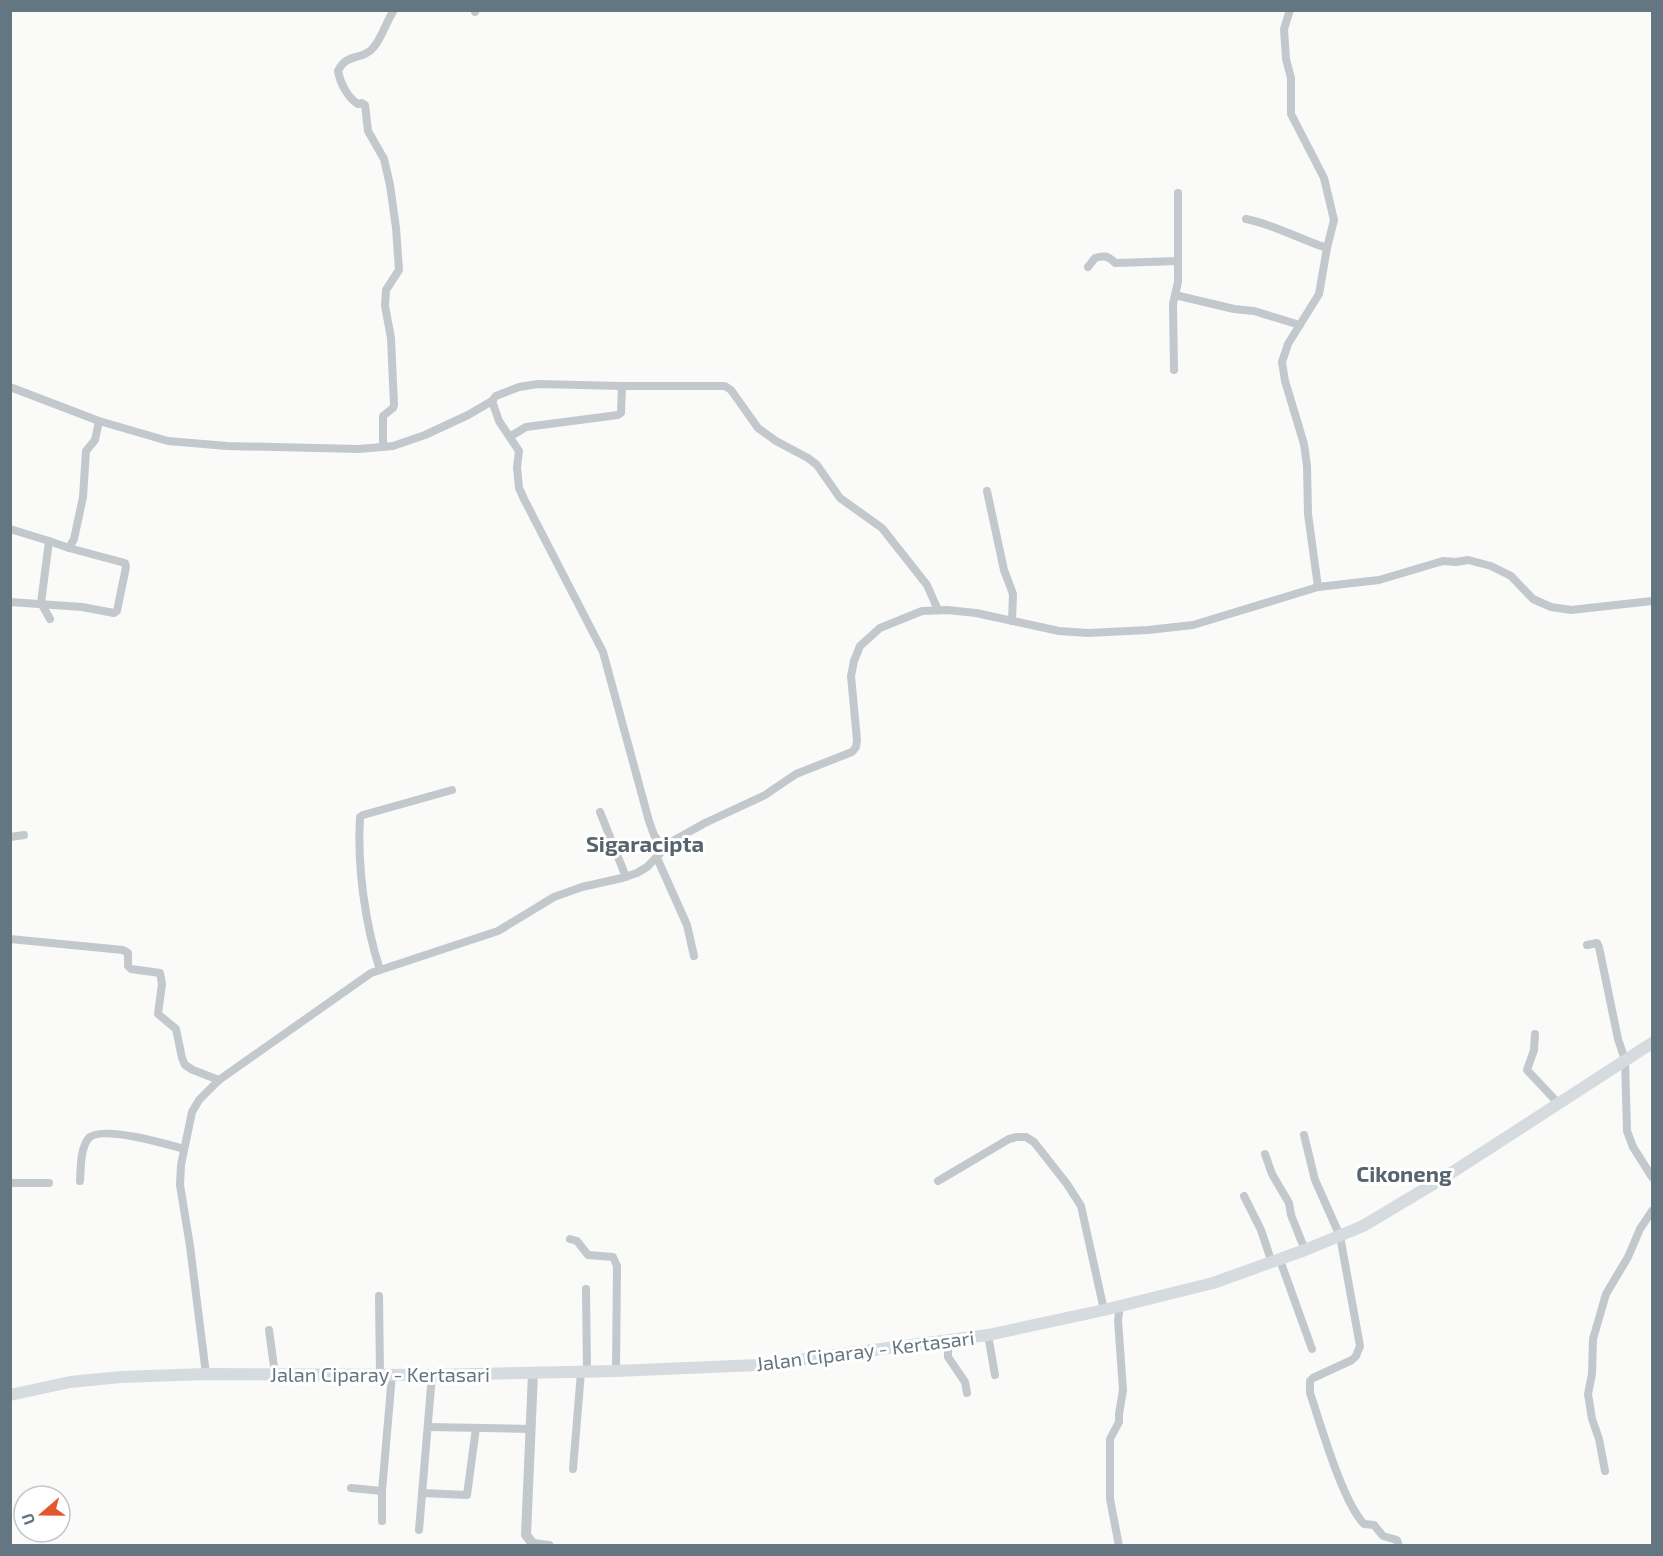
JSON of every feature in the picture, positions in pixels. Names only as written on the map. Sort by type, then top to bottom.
[{"type":"main road","name":"Jalan Ciparay - Kertasari","points":[[10,1395],[70,1382],[103,1378],[206,1374],[432,1375],[584,1372],[758,1365],[988,1335],[1213,1283],[1340,1236],[1385,1214],[1653,1044]]},
{"type":"street","points":[[383,447],[383,416],[394,405],[392,347],[385,306],[386,290],[399,270],[396,228],[384,159],[368,131],[365,105],[358,104],[351,99],[338,71],[346,60],[374,48],[394,10]]},
{"type":"street","points":[[1290,10],[1284,29],[1286,59],[1292,78],[1292,114],[1319,168],[1329,196],[1334,220],[1319,294],[1288,344],[1282,362],[1284,381],[1304,444],[1308,514],[1318,587]]},
{"type":"street","points":[[1174,370],[1173,304],[1178,282],[1178,193]]},
{"type":"street","points":[[1246,219],[1258,220],[1306,242],[1327,248]]},
{"type":"street","points":[[1088,267],[1095,258],[1102,256],[1108,257],[1115,263],[1178,261]]},
{"type":"street","points":[[1175,295],[1234,309],[1254,311],[1300,325]]},
{"type":"street","points":[[10,387],[99,421],[168,441],[327,449],[393,446],[425,435],[468,415],[496,396],[519,387],[538,384],[725,386],[729,388],[758,428],[817,465],[840,498],[882,528],[927,585],[938,610]]},
{"type":"street","points":[[510,436],[526,427],[620,414],[622,386]]},
{"type":"street","points":[[492,400],[499,421],[520,455],[517,467],[519,488],[603,652],[649,821],[663,849]]},
{"type":"street","points":[[69,548],[74,539],[83,497],[86,451],[96,440],[99,421]]},
{"type":"street","points":[[987,491],[1005,575],[1013,594],[1012,621]]},
{"type":"street","points":[[10,529],[125,563],[126,567],[117,611],[114,613],[82,607],[10,602]]},
{"type":"street","points":[[49,541],[41,603],[50,619]]},
{"type":"street","points":[[206,1374],[180,1185],[184,1149],[192,1112],[199,1100],[219,1080],[361,979],[380,970],[498,931],[560,895],[582,887],[626,877],[647,867],[663,849],[705,823],[765,795],[796,774],[852,752],[857,740],[851,676],[854,661],[860,646],[880,628],[922,611],[938,610],[984,614],[1069,632],[1148,630],[1193,625],[1318,587],[1380,580],[1443,561],[1468,560],[1491,566],[1511,576],[1533,599],[1551,607],[1571,610],[1653,600]]},
{"type":"street","points":[[380,970],[365,907],[360,817],[452,790]]},
{"type":"street","points":[[600,812],[626,877]]},
{"type":"street","points":[[10,837],[24,835]]},
{"type":"street","points":[[657,858],[687,925],[694,956]]},
{"type":"street","points":[[10,939],[123,950],[128,953],[128,966],[131,969],[160,973],[162,984],[158,1011],[160,1016],[176,1029],[185,1065],[219,1080]]},
{"type":"street","points":[[1587,945],[1597,943],[1599,947],[1618,1039],[1625,1060],[1627,1131],[1633,1147],[1653,1177]]},
{"type":"street","points":[[1535,1034],[1533,1056],[1527,1070],[1558,1103]]},
{"type":"street","points":[[80,1181],[83,1152],[88,1138],[96,1133],[150,1139],[184,1149]]},
{"type":"street","points":[[1304,1135],[1315,1180],[1340,1236],[1357,1327],[1359,1351],[1352,1360],[1313,1378],[1310,1381],[1310,1393],[1356,1514],[1364,1524],[1374,1525],[1383,1536],[1398,1543]]},
{"type":"street","points":[[939,1181],[1009,1139],[1026,1137],[1034,1142],[1081,1206],[1104,1310]]},
{"type":"street","points":[[1265,1154],[1272,1174],[1289,1203],[1291,1215],[1305,1250]]},
{"type":"street","points":[[10,1183],[49,1183]]},
{"type":"street","points":[[1244,1196],[1276,1261],[1312,1349]]},
{"type":"street","points":[[1605,1472],[1588,1394],[1593,1374],[1593,1339],[1605,1294],[1628,1257],[1640,1229],[1653,1211]]},
{"type":"street","points":[[570,1239],[577,1241],[588,1255],[613,1257],[615,1260],[617,1266],[616,1371]]},
{"type":"street","points":[[573,1469],[584,1372],[586,1289]]},
{"type":"street","points":[[379,1296],[386,1375],[382,1521]]},
{"type":"street","points":[[1119,1545],[1110,1499],[1110,1439],[1119,1422],[1124,1390],[1118,1320],[1120,1306]]},
{"type":"street","points":[[269,1330],[275,1374]]},
{"type":"street","points":[[988,1335],[995,1375]]},
{"type":"street","points":[[948,1341],[948,1357],[965,1382],[967,1394]]},
{"type":"street","points":[[533,1373],[526,1535],[533,1544],[549,1545]]},
{"type":"street","points":[[419,1530],[432,1375]]},
{"type":"street","points":[[428,1427],[530,1429]]},
{"type":"street","points":[[423,1493],[467,1495],[476,1428]]},
{"type":"street","points":[[351,1488],[382,1491]]},
{"type":"district","name":"Sigaracipta","points":[[645,843]]},
{"type":"district","name":"Cikoneng","points":[[1404,1173]]}]
